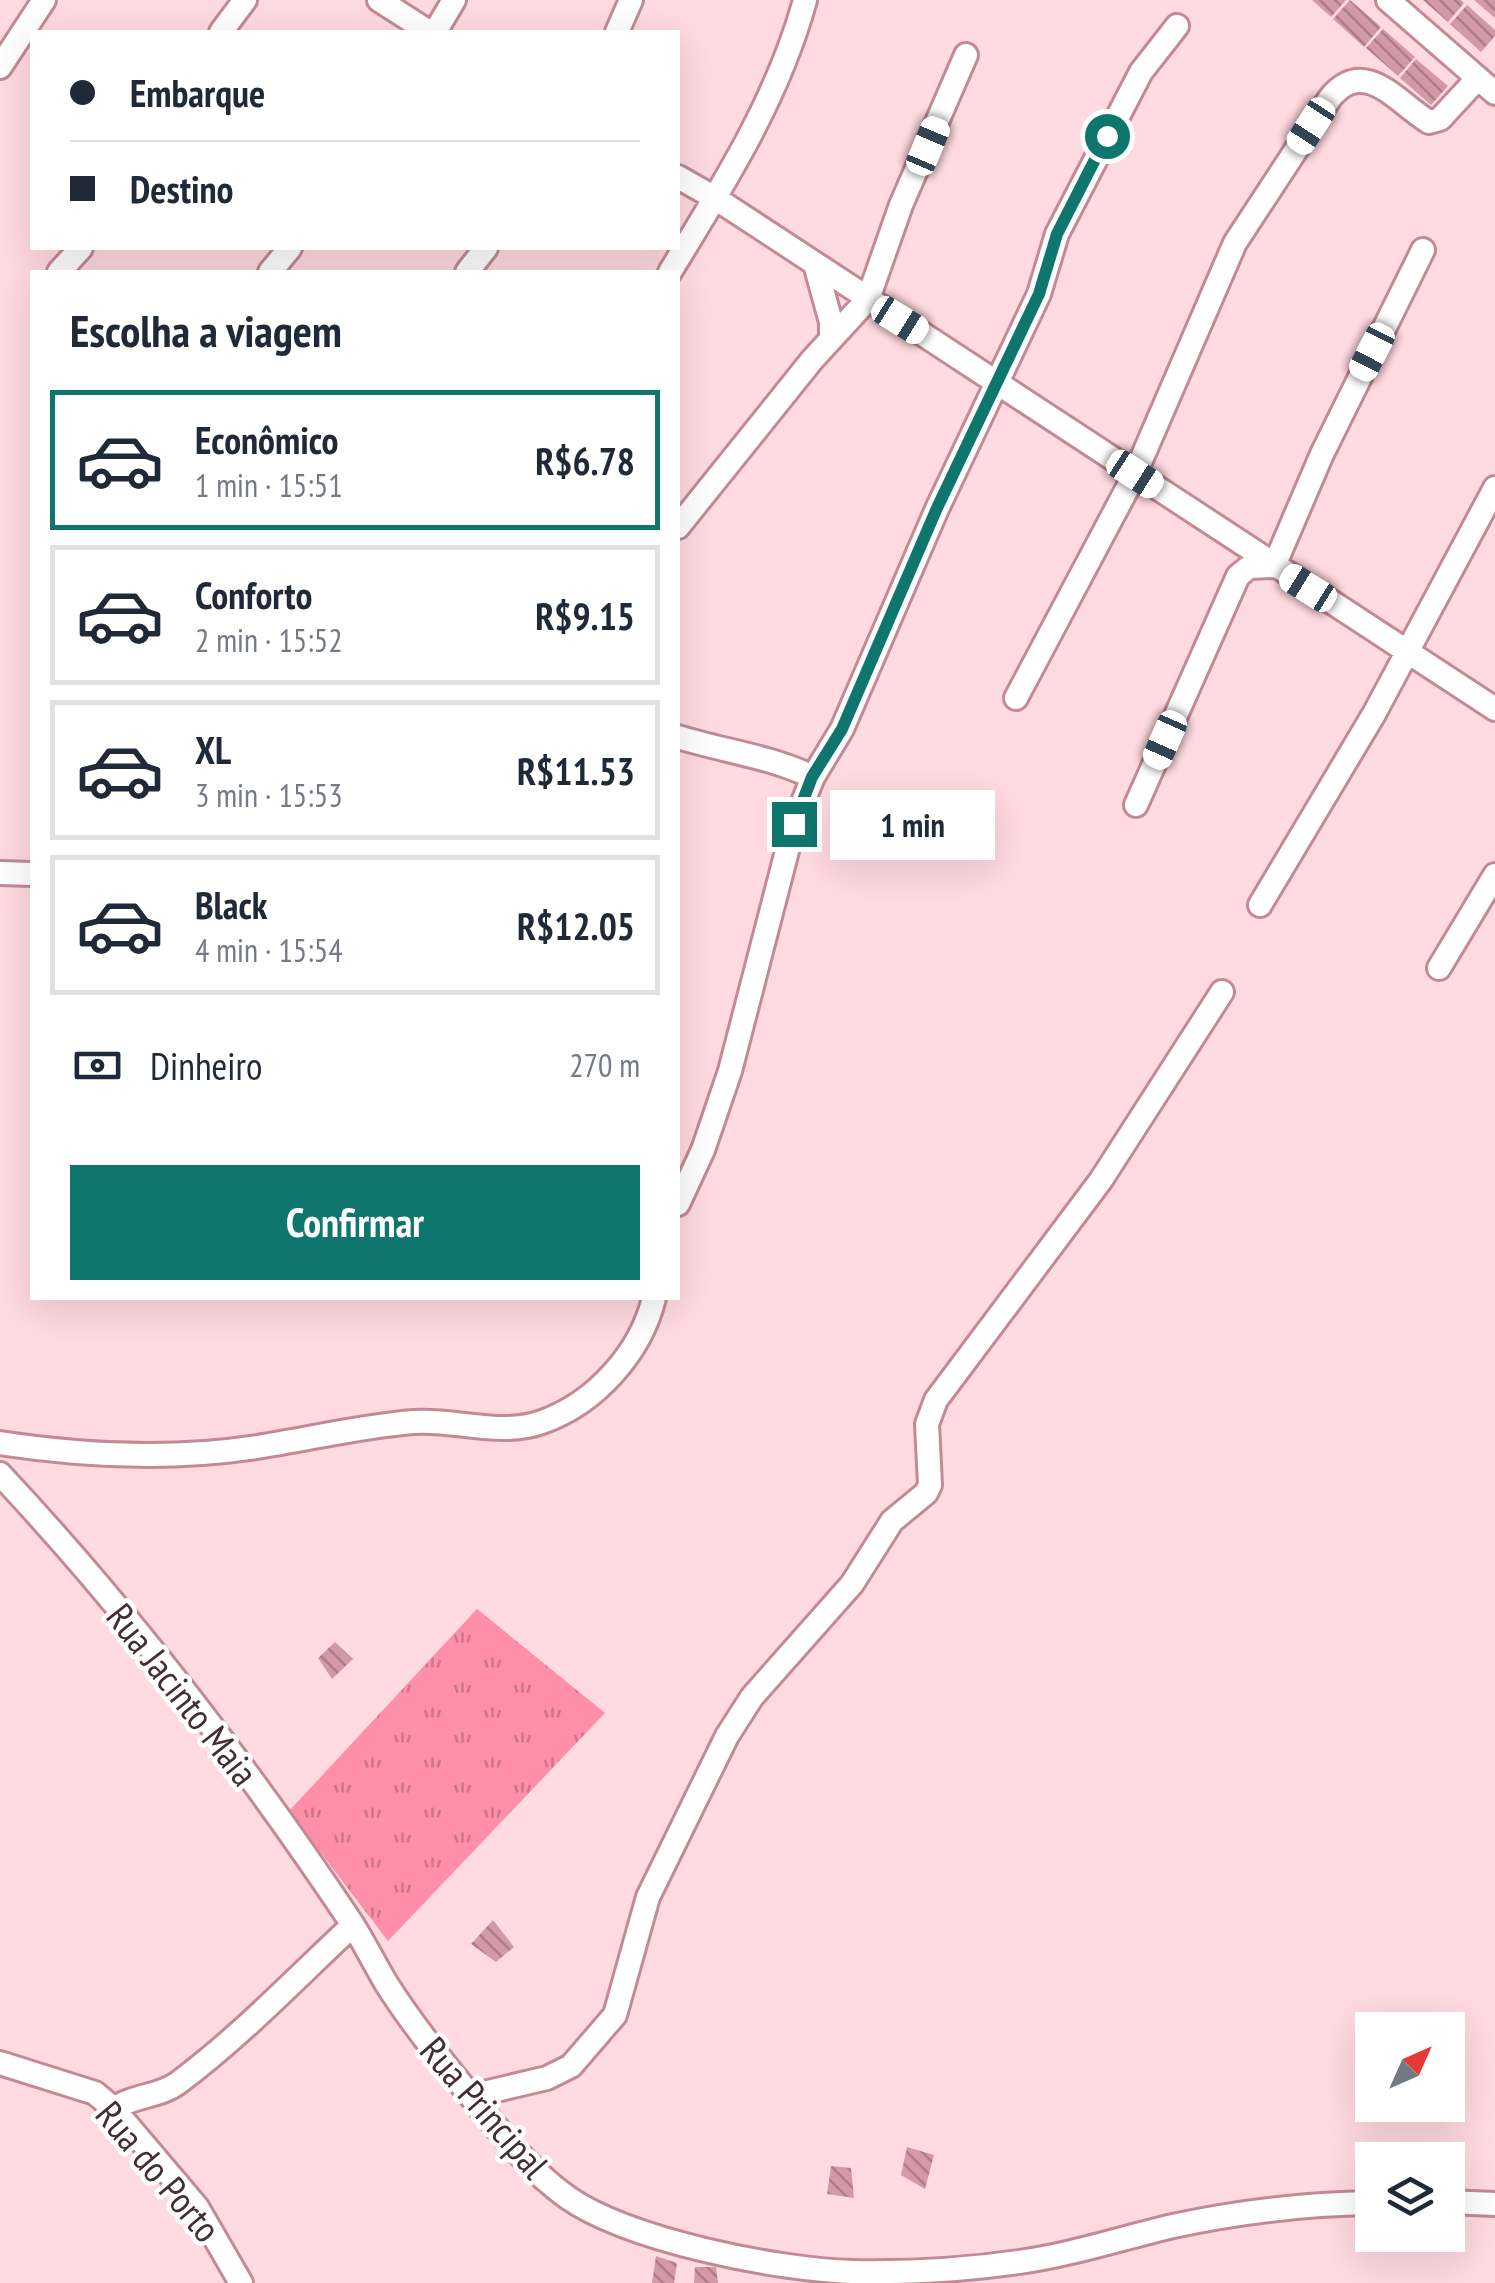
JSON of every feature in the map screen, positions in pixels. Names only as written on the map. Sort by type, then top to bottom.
[{"type":"street","points":[[0,66],[44,0]]},
{"type":"street","points":[[222,30],[245,0]]},
{"type":"street","points":[[379,0],[429,30]]},
{"type":"street","points":[[433,30],[454,0]]},
{"type":"street","points":[[618,30],[631,0]]},
{"type":"street","points":[[671,270],[774,92],[805,0]]},
{"type":"street","points":[[1016,698],[1135,474],[1235,243],[1343,82],[1358,79],[1374,83],[1429,122],[1440,119],[1486,85],[1388,0]]},
{"type":"street","points":[[680,1200],[703,1150],[730,1070],[794,824],[812,777],[842,729],[937,508],[1039,294],[1057,234],[1141,72],[1177,26]]},
{"type":"street","points":[[680,525],[868,299],[902,205],[966,54]]},
{"type":"street","points":[[680,178],[1495,708]]},
{"type":"street","points":[[61,270],[78,250]]},
{"type":"street","points":[[272,270],[288,250]]},
{"type":"street","points":[[469,270],[484,250]]},
{"type":"street","points":[[1274,566],[1322,454],[1423,250]]},
{"type":"street","points":[[815,264],[831,322],[831,339]]},
{"type":"street","points":[[1260,905],[1374,714],[1495,488]]},
{"type":"street","points":[[1136,805],[1238,576],[1249,567],[1274,566]]},
{"type":"street","points":[[680,737],[781,762],[812,777]]},
{"type":"street","points":[[0,873],[30,874]]},
{"type":"street","points":[[1439,968],[1495,875]]},
{"type":"street","points":[[470,2096],[547,2078],[571,2066],[615,2015],[648,1897],[727,1736],[752,1696],[852,1584],[892,1521],[926,1493],[930,1485],[927,1424],[936,1400],[1101,1180],[1222,992]]},
{"type":"street","points":[[0,1443],[61,1452],[168,1454],[258,1447],[418,1422],[491,1428],[542,1422],[588,1396],[614,1372],[639,1342],[653,1300]]},
{"type":"street","name":"Rua Jacinto Maia","points":[[0,1474],[118,1608],[210,1724],[353,1925]]},
{"type":"street","points":[[114,2110],[129,2099],[174,2086],[353,1925]]},
{"type":"street","name":"Rua Principal","points":[[353,1925],[417,2029],[470,2096],[543,2177],[568,2198],[594,2212],[696,2247],[804,2268],[866,2272],[988,2266],[1023,2262],[1220,2217],[1355,2203]]},
{"type":"street","name":"Rua do Porto","points":[[0,2063],[66,2081],[95,2093],[114,2110],[197,2207],[241,2283]]},
{"type":"street","points":[[1465,2203],[1495,2204]]},
{"type":"green space","points":[[477,1609],[605,1713],[388,1941],[289,1811]]},
{"type":"building","points":[[1312,0],[1346,0],[1331,17]]},
{"type":"building","points":[[1350,0],[1381,27],[1364,47],[1333,19]]},
{"type":"building","points":[[1423,0],[1461,0],[1464,3],[1448,22]]},
{"type":"building","points":[[1474,0],[1495,0],[1495,18]]},
{"type":"building","points":[[1467,5],[1495,30],[1495,36],[1481,52],[1450,24]]},
{"type":"building","points":[[1383,29],[1415,57],[1398,76],[1366,48]]},
{"type":"building","points":[[1416,59],[1448,86],[1431,105],[1400,78]]},
{"type":"building","points":[[335,1642],[353,1659],[332,1679],[318,1658]]},
{"type":"building","points":[[493,1920],[514,1947],[496,1962],[471,1944]]},
{"type":"building","points":[[907,2147],[934,2155],[925,2189],[901,2175]]},
{"type":"building","points":[[831,2166],[851,2168],[854,2198],[827,2194]]},
{"type":"building","points":[[656,2256],[677,2263],[674,2283],[652,2283]]},
{"type":"building","points":[[695,2267],[716,2267],[718,2283],[694,2283]]},
{"type":"route","points":[[794,824],[812,777],[842,729],[937,508],[1039,294],[1057,234],[1107,136]]}]
